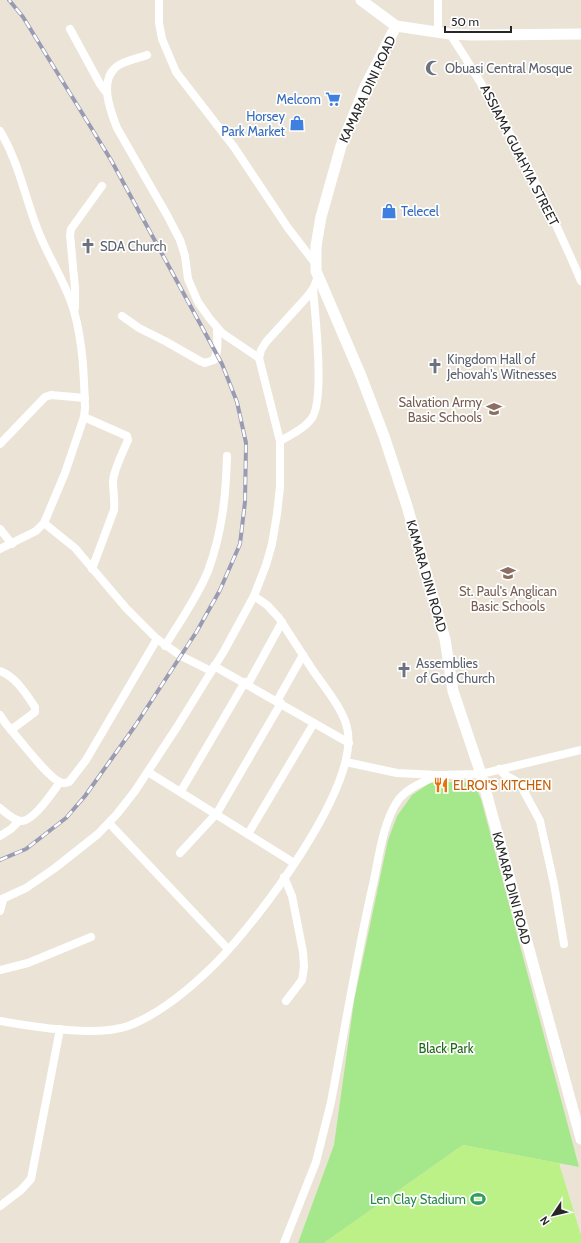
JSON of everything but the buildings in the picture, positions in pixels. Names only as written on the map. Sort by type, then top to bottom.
[{"type":"street","points":[[159,0],[159,23],[162,39],[176,72],[234,147],[288,228],[315,263]]},
{"type":"street","points":[[361,0],[396,26],[450,34],[530,36],[581,34]]},
{"type":"street","points":[[438,0],[438,32]]},
{"type":"street","name":"KAMARA DINI ROAD","points":[[396,26],[365,87],[341,146],[321,217],[316,246],[315,263],[318,278],[361,376],[384,436],[407,506],[445,639],[453,692],[481,774],[581,1139]]},
{"type":"street","points":[[70,29],[100,84],[106,92],[117,128],[167,215],[184,248],[188,279],[198,302],[217,328],[259,358]]},
{"type":"street","name":"ASSIAMA GUAHYIA STREET","points":[[450,34],[495,104],[528,166],[542,193],[581,282]]},
{"type":"street","points":[[106,92],[109,78],[115,68],[147,55]]},
{"type":"street","points":[[0,131],[11,151],[44,246],[74,310],[83,354],[85,398],[84,417],[65,473],[44,523],[36,531],[0,549]]},
{"type":"street","points":[[74,310],[75,294],[70,229],[98,194],[102,186]]},
{"type":"street","points":[[0,911],[1,900],[26,888],[84,846],[109,823],[135,791],[213,668],[254,596],[272,544],[280,487],[280,440],[259,358],[261,350],[266,342],[313,289],[318,278]]},
{"type":"street","points":[[280,440],[303,427],[312,418],[316,410],[318,396],[317,353],[313,289]]},
{"type":"street","points":[[122,316],[139,328],[205,363],[214,360],[217,350],[217,328]]},
{"type":"street","points":[[0,444],[45,397],[51,395],[85,398]]},
{"type":"street","points":[[84,417],[127,436],[128,440],[113,481],[115,501],[114,510],[92,569]]},
{"type":"street","points":[[165,646],[203,581],[213,555],[222,522],[227,456]]},
{"type":"street","points":[[44,523],[69,543],[126,608],[165,646],[195,664],[213,668],[246,683],[349,743]]},
{"type":"street","points":[[0,529],[12,544]]},
{"type":"street","points":[[0,1020],[60,1029],[110,1030],[128,1026],[143,1019],[182,992],[216,963],[228,950],[284,877],[320,824],[331,802],[346,762],[349,743],[348,732],[344,719],[329,694],[282,622],[268,605],[254,596]]},
{"type":"street","points":[[181,791],[282,622]]},
{"type":"street","points":[[0,715],[50,775],[60,782],[69,782],[86,760],[157,639]]},
{"type":"street","points":[[180,853],[217,813],[279,702],[303,655]]},
{"type":"street","points":[[0,671],[5,673],[21,687],[35,707],[34,712],[11,730]]},
{"type":"street","points":[[248,834],[314,723]]},
{"type":"street","points":[[346,762],[397,773],[438,775],[481,774],[581,750]]},
{"type":"street","points":[[499,769],[503,775],[516,780],[520,784],[540,821],[554,884],[564,944]]},
{"type":"street","points":[[148,772],[217,813],[294,863]]},
{"type":"street","points":[[284,1243],[316,1162],[324,1133],[367,910],[377,863],[389,818],[399,799],[406,792],[414,786],[438,775]]},
{"type":"street","points":[[0,808],[19,821],[24,821],[34,814],[60,782]]},
{"type":"street","points":[[0,836],[11,829],[19,821]]},
{"type":"street","points":[[109,823],[228,950]]},
{"type":"street","points":[[284,877],[292,896],[303,952],[304,967],[302,980],[286,1001]]},
{"type":"street","points":[[0,970],[28,963],[91,936]]},
{"type":"street","points":[[0,1206],[22,1190],[31,1179],[60,1029]]},
{"type":"green space","name":"Black Park","points":[[430,783],[469,783],[475,788],[481,799],[579,1167],[463,1145],[324,1243],[298,1243],[334,1145],[354,1001],[388,840],[397,816],[412,795]]},
{"type":"green space","name":"Len Clay Stadium","points":[[463,1145],[559,1163],[581,1235],[581,1243],[324,1243]]},
{"type":"railway","points":[[0,860],[26,849],[66,818],[85,796],[135,726],[197,631],[220,590],[240,544],[245,502],[246,443],[237,402],[222,364],[111,160],[23,17],[9,0]]},
{"type":"place","name":"Obuasi Central Mosque","points":[[433,68]]},
{"type":"place","name":"Melcom","points":[[333,99]]},
{"type":"place","name":"Horsey Park Market","points":[[297,123]]},
{"type":"place","name":"Telecel","points":[[389,211]]},
{"type":"place","name":"SDA Church","points":[[88,246]]},
{"type":"place","name":"Kingdom Hall of Jehovah's Witnesses","points":[[435,366]]},
{"type":"place","name":"Salvation Army Basic Schools","points":[[494,409]]},
{"type":"place","name":"St. Paul's Anglican Basic Schools","points":[[508,573]]},
{"type":"place","name":"Assemblies of God Church","points":[[404,670]]},
{"type":"place","name":"ELROI'S KITCHEN","points":[[441,785]]},
{"type":"place","name":"Len Clay Stadium","points":[[478,1199]]}]
